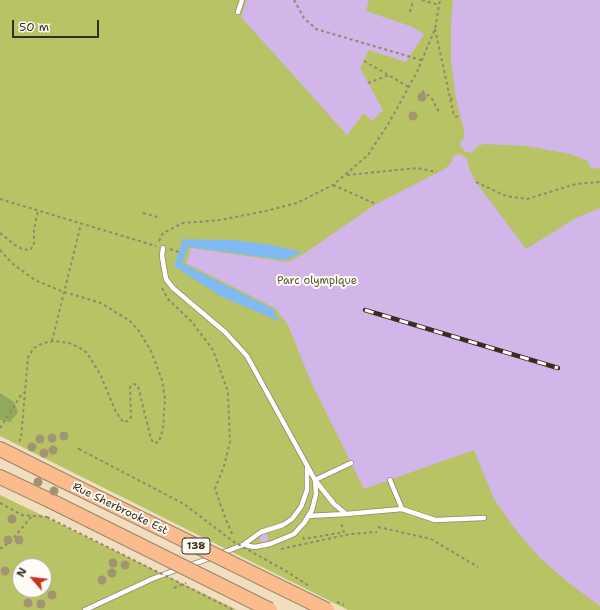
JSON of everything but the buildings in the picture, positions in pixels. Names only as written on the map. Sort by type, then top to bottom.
[{"type":"main road","name":"Rue Sherbrooke Est","points":[[1,452],[330,605]]},
{"type":"main road","name":"138","points":[[0,477],[54,502],[270,610]]},
{"type":"lane","points":[[238,12],[242,0]]},
{"type":"lane","points":[[163,248],[162,256],[166,278],[173,288],[237,343],[263,383],[315,480],[334,504],[346,514]]},
{"type":"lane","points":[[85,610],[152,579],[243,545],[261,532],[283,525],[292,519],[301,507],[307,490],[307,463]]},
{"type":"lane","points":[[315,480],[351,463]]},
{"type":"lane","points":[[243,545],[255,547],[285,539],[294,534],[308,516],[316,494],[315,480]]},
{"type":"lane","points":[[390,480],[402,509]]},
{"type":"lane","points":[[308,516],[402,509],[435,520],[484,518]]},
{"type":"path","points":[[294,0],[304,18],[316,29],[422,60]]},
{"type":"path","points":[[410,12],[413,0]]},
{"type":"path","points":[[422,0],[439,5]]},
{"type":"path","points":[[0,199],[157,246],[162,233],[183,223],[220,220],[298,203],[333,185],[368,155],[409,87],[422,60],[435,29],[440,0]]},
{"type":"path","points":[[435,29],[454,116],[459,117]]},
{"type":"path","points":[[364,60],[409,87]]},
{"type":"path","points":[[368,83],[389,75]]},
{"type":"path","points":[[422,91],[431,97],[439,112]]},
{"type":"path","points":[[450,100],[456,98]]},
{"type":"path","points":[[346,175],[417,168],[437,172]]},
{"type":"path","points":[[476,182],[506,196],[528,199],[576,184],[600,182]]},
{"type":"path","points":[[333,185],[376,204]]},
{"type":"path","points":[[0,233],[22,249],[30,250],[34,245],[34,229],[38,211]]},
{"type":"path","points":[[143,213],[157,216]]},
{"type":"path","points":[[52,341],[81,224]]},
{"type":"path","points":[[0,250],[12,264],[29,277],[64,292],[91,299],[111,308],[130,321],[139,331],[155,360],[162,380],[165,399],[164,423],[159,442],[154,443],[151,439],[138,386],[134,384],[130,387],[130,418],[128,421],[124,422],[119,417],[98,370],[82,348],[69,343],[52,341],[38,345],[28,357],[21,438],[18,445]]},
{"type":"path","points":[[160,283],[165,296],[192,322],[213,350],[228,392],[230,442],[224,466],[215,488],[233,536]]},
{"type":"path","points":[[0,428],[24,390]]},
{"type":"path","points":[[78,448],[184,504],[234,542],[286,571],[310,587]]},
{"type":"path","points":[[0,503],[22,515],[47,518],[234,610]]},
{"type":"path","points":[[0,549],[12,540],[32,517]]},
{"type":"path","points":[[378,527],[415,534],[440,544],[478,568]]},
{"type":"path","points":[[280,549],[350,534],[377,532]]},
{"type":"path","points":[[253,555],[260,554]]},
{"type":"path","points":[[330,605],[344,605]]},
{"type":"green space","name":"Parc olympique","points":[[0,0],[600,0],[600,610],[348,610],[0,436]]},
{"type":"green space","points":[[0,393],[14,402],[18,412],[10,422],[0,420]]},
{"type":"green space","points":[[0,495],[237,610],[0,610]]},
{"type":"water","points":[[183,239],[234,240],[272,245],[302,252],[285,260],[188,247],[182,263],[273,309],[277,318],[281,322],[220,296],[174,266]]},
{"type":"railway","points":[[365,310],[558,368]]}]
